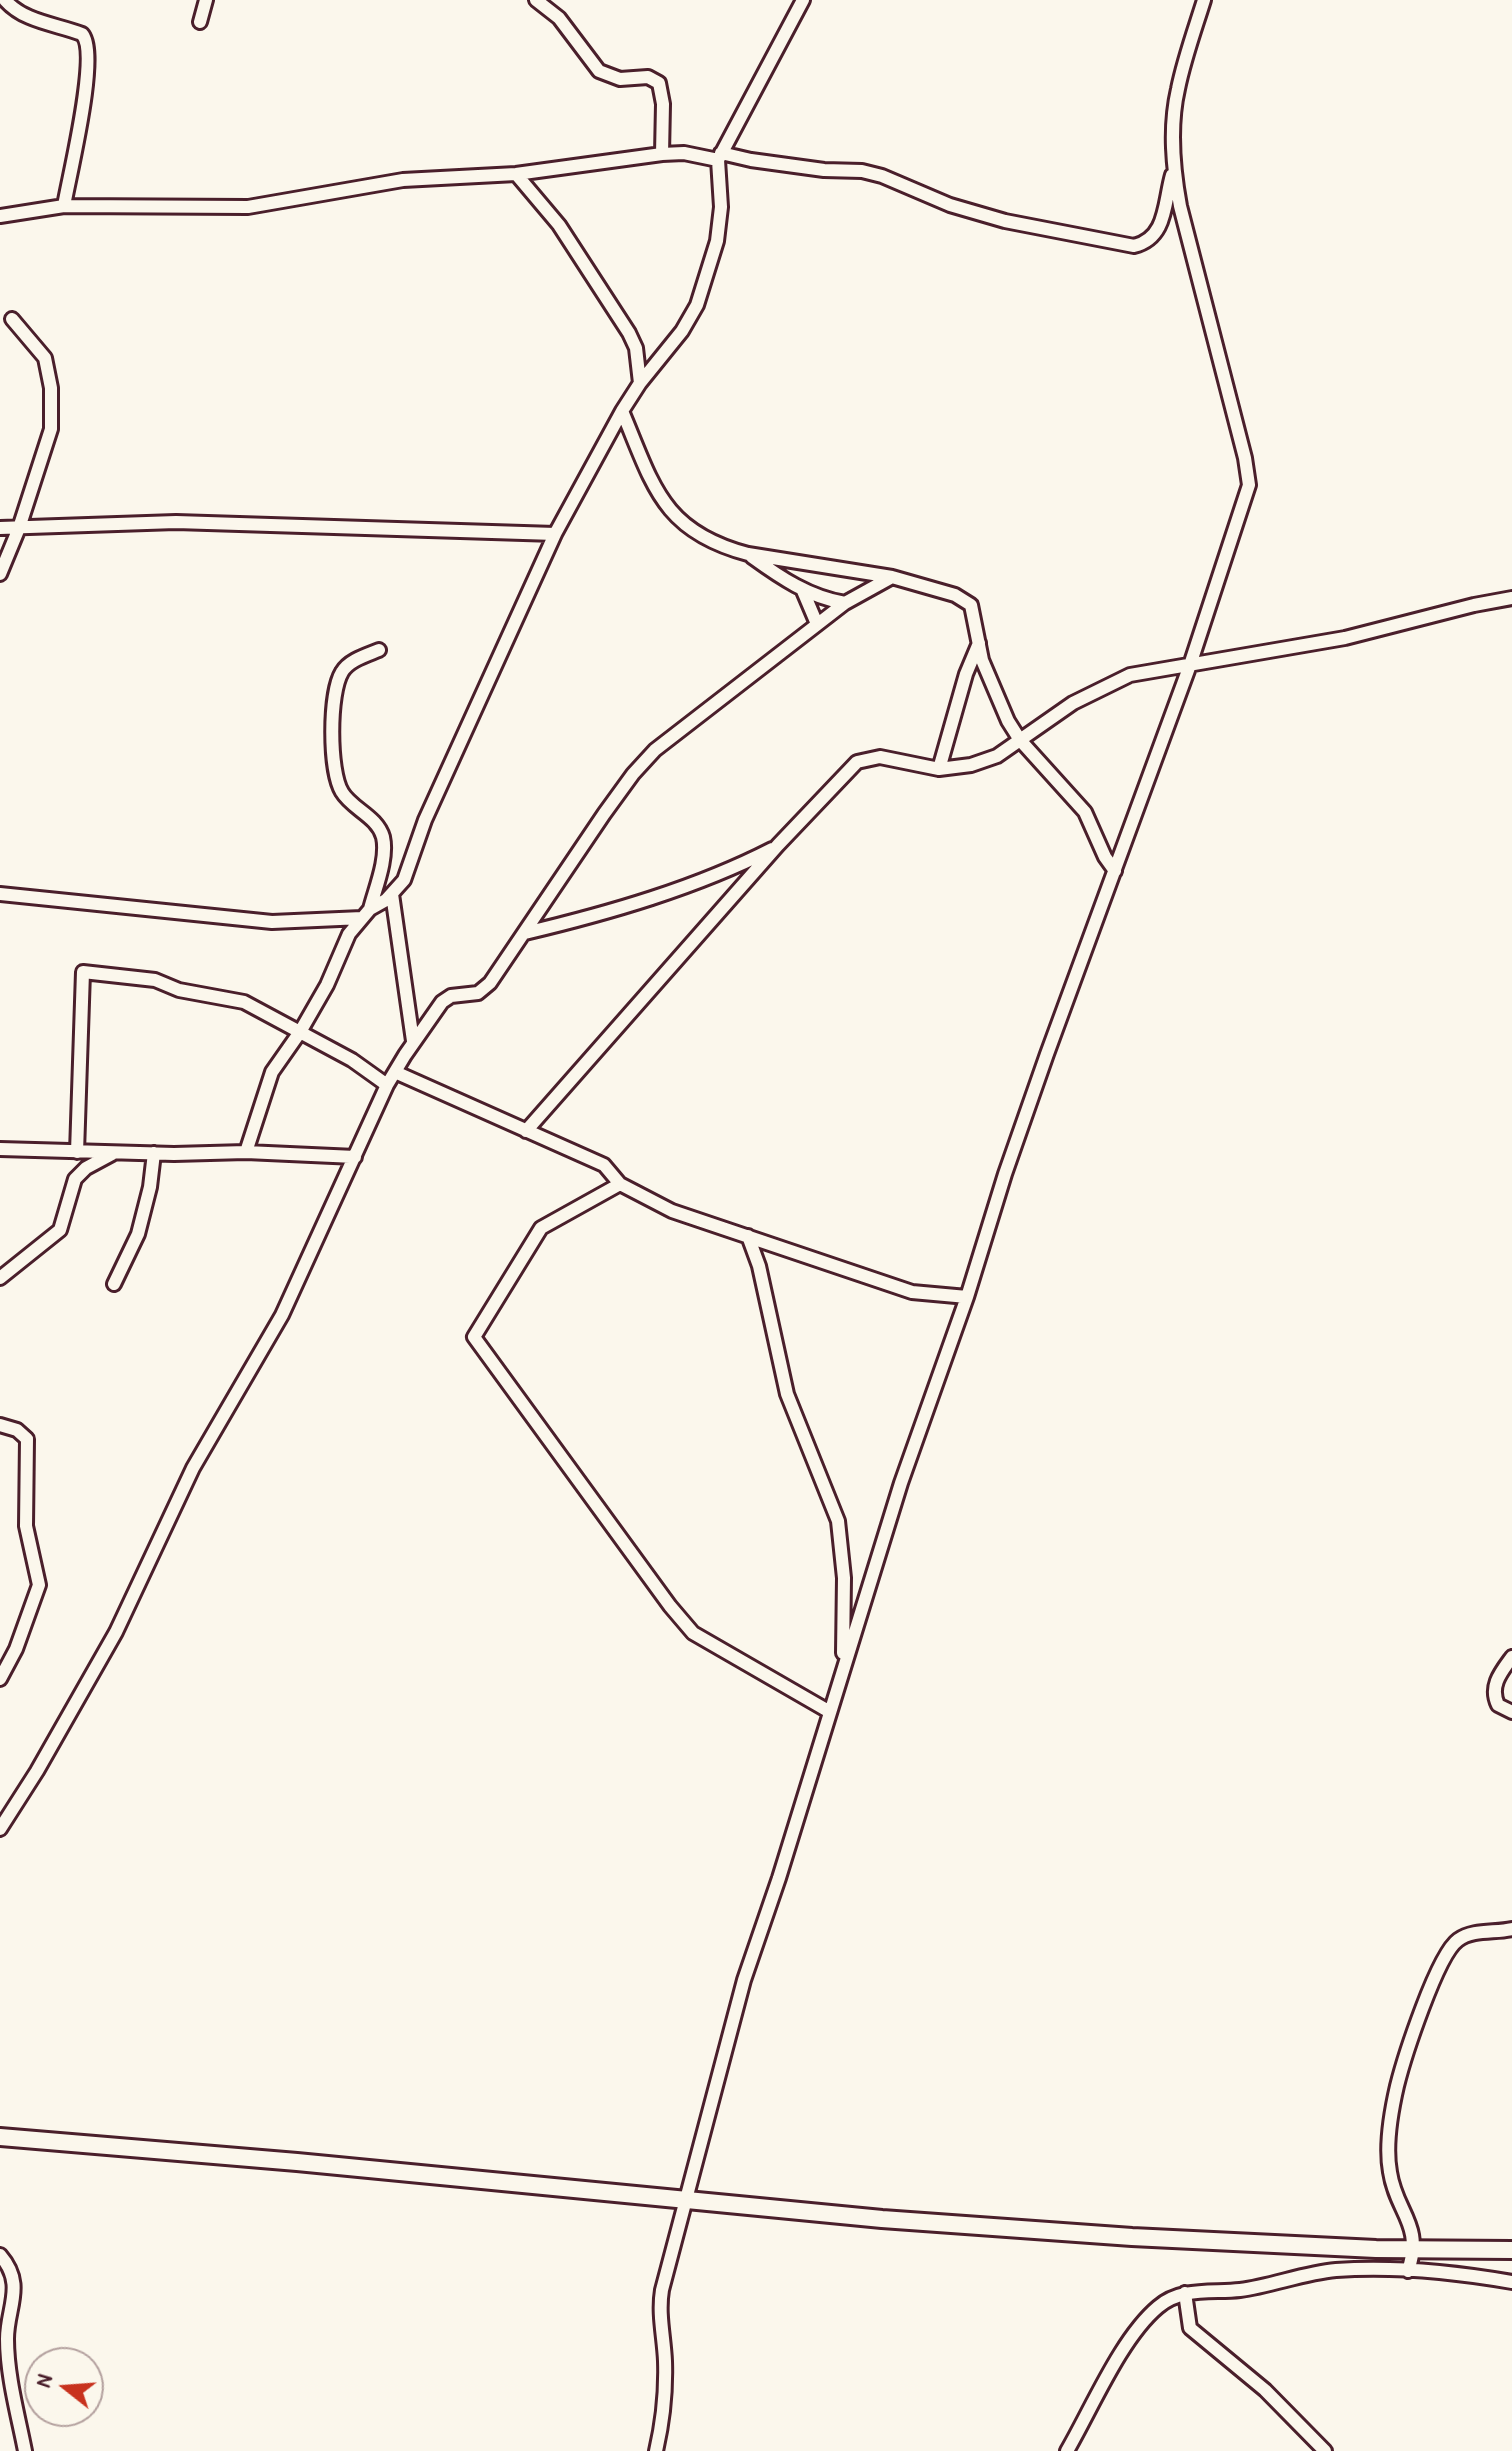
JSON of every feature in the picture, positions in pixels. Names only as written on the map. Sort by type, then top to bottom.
[{"type":"street","points":[[5,0],[15,10],[37,20],[82,34],[89,46],[86,87],[64,206]]},
{"type":"street","points":[[200,22],[206,0]]},
{"type":"street","points":[[536,0],[559,18],[599,71],[620,79],[648,77],[659,83],[663,104],[662,154]]},
{"type":"street","points":[[246,1152],[272,1072],[327,985],[349,934],[404,880],[425,820],[555,534],[622,411],[682,331],[697,305],[717,241],[721,207],[719,156],[803,0]]},
{"type":"street","points":[[656,2451],[665,2385],[660,2300],[744,1980],[901,1483],[967,1297],[1005,1174],[1190,665],[1249,485],[1245,458],[1180,206],[1174,169],[1177,90],[1204,0]]},
{"type":"street","points":[[0,216],[64,206],[248,207],[403,180],[516,174],[684,153],[824,170],[862,171],[882,176],[950,205],[1005,221],[1134,246],[1145,243],[1157,231],[1174,169]]},
{"type":"street","points":[[516,174],[559,225],[629,333],[636,348],[640,383]]},
{"type":"street","points":[[0,574],[19,528],[51,429],[51,388],[45,358],[12,319]]},
{"type":"street","points":[[622,411],[650,481],[666,507],[703,536],[731,550],[892,577],[966,600],[974,611],[982,660],[1008,721],[1020,740],[1085,812],[1105,857],[1115,871]]},
{"type":"street","points":[[0,528],[176,522],[555,534]]},
{"type":"street","points":[[748,554],[803,591],[845,603]]},
{"type":"street","points":[[0,1829],[37,1771],[116,1632],[193,1468],[282,1315],[387,1085],[413,1041],[442,1002],[451,996],[464,997],[484,989],[604,814],[648,758],[683,727],[845,603],[892,577]]},
{"type":"street","points":[[803,591],[817,624]]},
{"type":"street","points":[[526,1131],[778,845],[857,762],[880,757],[939,769],[971,765],[997,756],[1073,703],[1130,675],[1345,638],[1512,598]]},
{"type":"street","points":[[939,769],[966,674],[979,642]]},
{"type":"street","points":[[366,914],[380,868],[383,837],[374,822],[344,796],[334,774],[332,736],[340,675],[350,663],[379,650]]},
{"type":"street","points":[[525,933],[586,919],[735,868],[778,845]]},
{"type":"street","points":[[0,894],[272,922],[366,914]]},
{"type":"street","points":[[392,894],[413,1041]]},
{"type":"street","points":[[77,1152],[83,972],[155,980],[179,990],[244,1002],[365,1068],[387,1085]]},
{"type":"street","points":[[395,1072],[604,1165],[620,1184],[672,1211],[912,1292],[967,1297]]},
{"type":"street","points":[[0,1149],[246,1152],[355,1157]]},
{"type":"street","points":[[0,1278],[60,1230],[75,1179],[115,1152]]},
{"type":"street","points":[[114,1284],[138,1234],[150,1187],[154,1153]]},
{"type":"street","points":[[620,1184],[541,1228],[474,1337],[670,1606],[693,1633],[830,1712]]},
{"type":"street","points":[[748,1236],[762,1280],[787,1394],[838,1521],[844,1578],[842,1672]]},
{"type":"street","points":[[0,1425],[17,1430],[27,1439],[26,1526],[40,1578],[16,1649],[0,1679]]},
{"type":"street","points":[[1512,1657],[1499,1675],[1494,1691],[1498,1705],[1512,1712]]},
{"type":"street","points":[[1408,2271],[1414,2239],[1393,2184],[1389,2162],[1396,2088],[1437,1974],[1454,1944],[1471,1934],[1512,1929]]},
{"type":"street","points":[[0,2137],[849,2216],[1132,2237],[1414,2250],[1512,2250]]},
{"type":"street","points":[[0,2255],[11,2272],[15,2297],[3,2339],[25,2451]]},
{"type":"street","points":[[1067,2451],[1128,2342],[1159,2306],[1185,2293],[1241,2289],[1335,2270],[1451,2272],[1512,2282]]},
{"type":"street","points":[[1185,2293],[1190,2328],[1265,2390],[1325,2451]]}]
